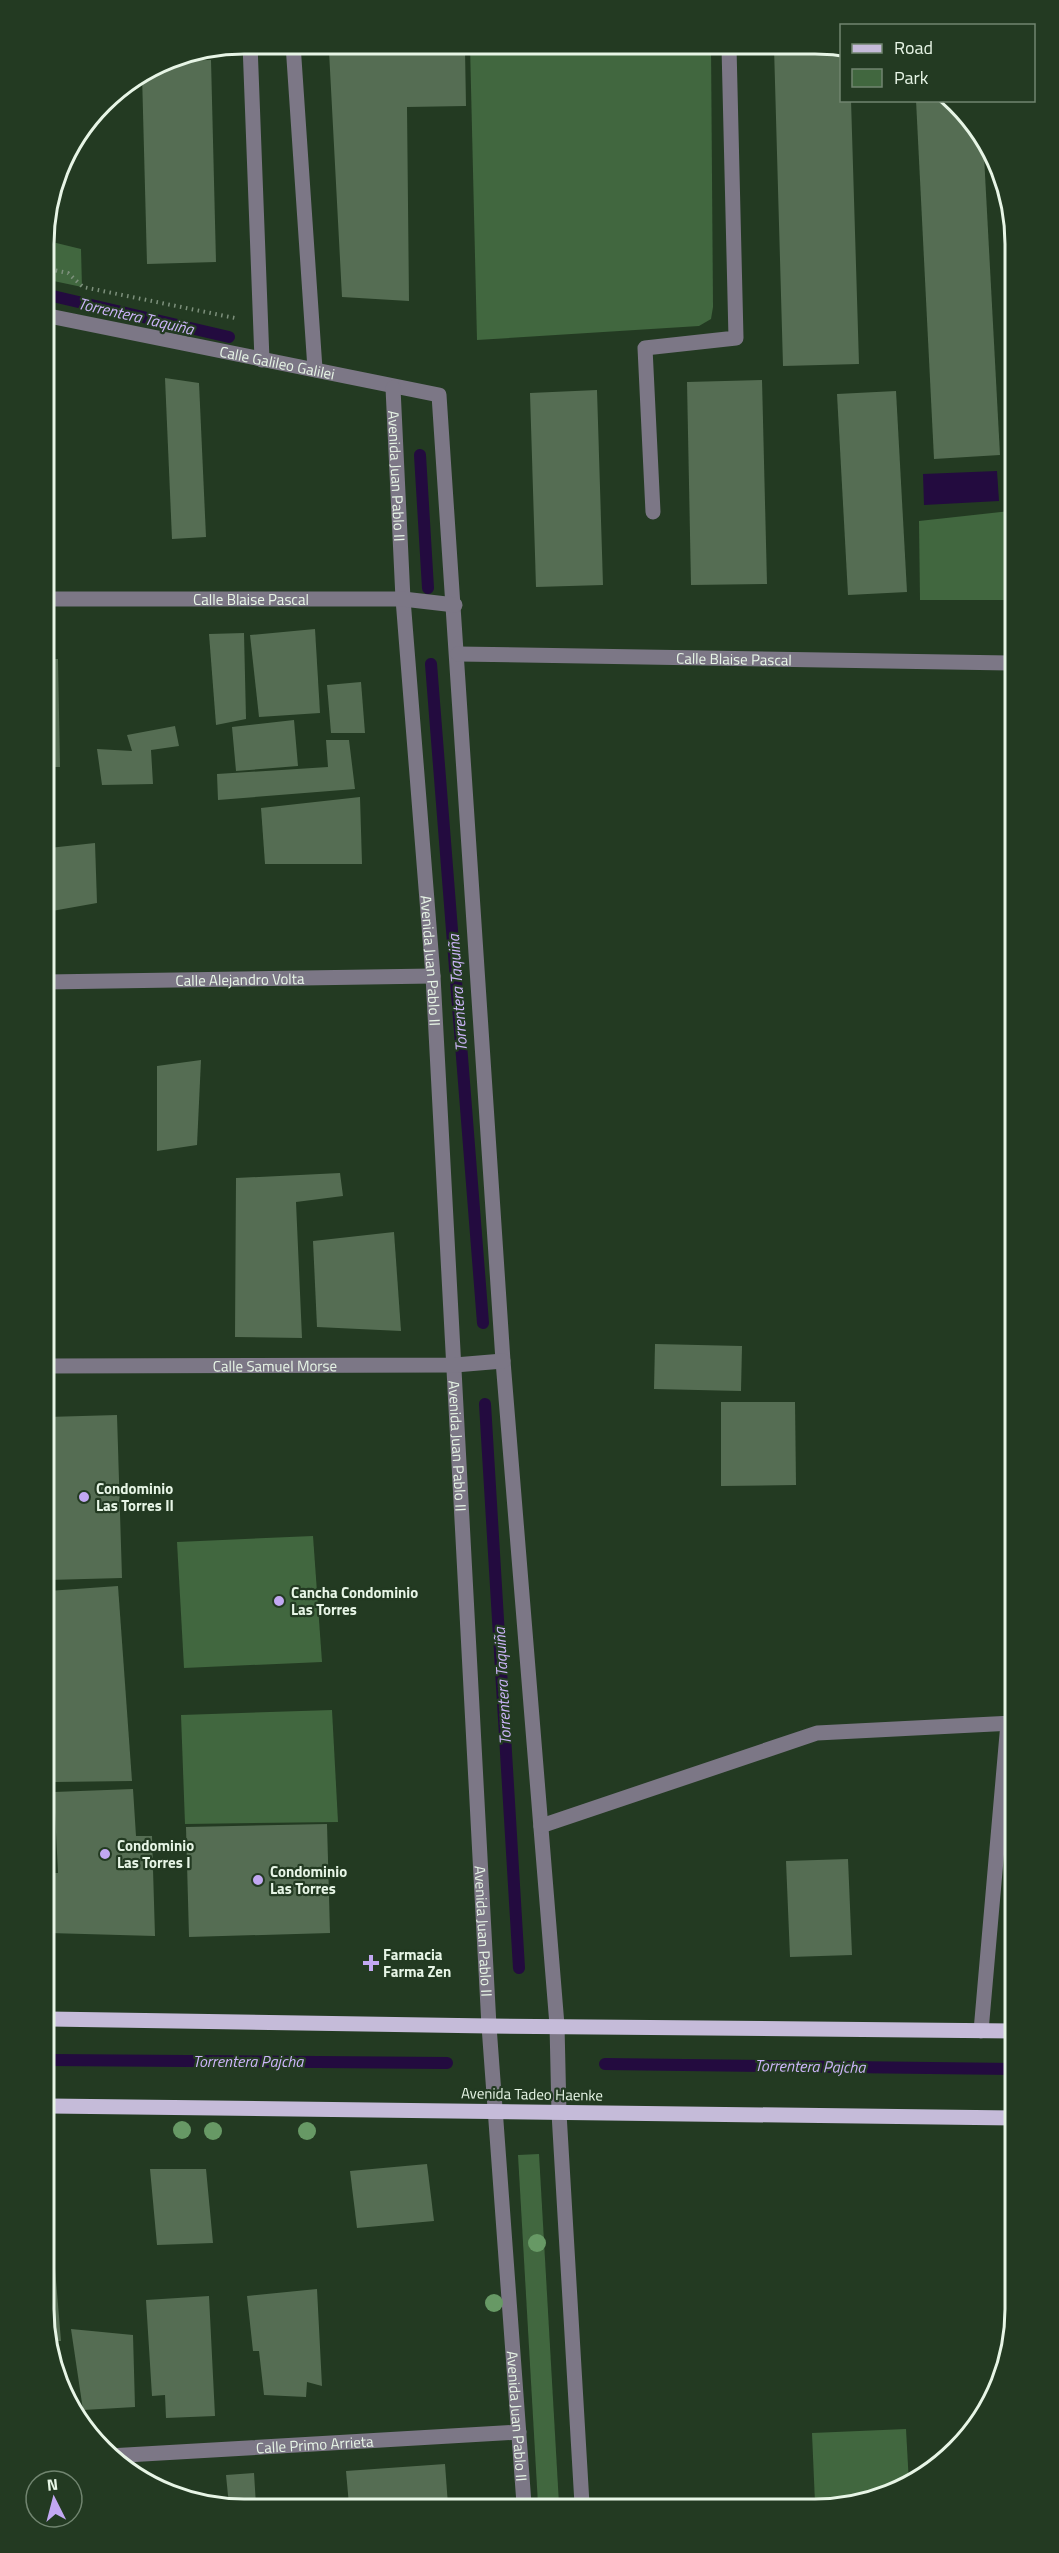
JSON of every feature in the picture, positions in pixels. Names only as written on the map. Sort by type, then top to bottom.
[{"type":"main road","points":[[54,2019],[1005,2031]]},
{"type":"main road","name":"Avenida Tadeo Haenke","points":[[54,2106],[1005,2118]]},
{"type":"street","points":[[250,54],[262,360]]},
{"type":"street","points":[[294,54],[315,369]]},
{"type":"street","points":[[653,512],[645,348],[736,338],[729,54]]},
{"type":"street","name":"Calle Galileo Galilei","points":[[54,317],[315,369],[393,388],[439,395],[455,605]]},
{"type":"street","name":"Avenida Juan Pablo II","points":[[393,388],[403,599],[433,976],[489,2026],[524,2499]]},
{"type":"street","name":"Calle Blaise Pascal","points":[[54,599],[403,599],[455,605]]},
{"type":"street","points":[[455,605],[503,1361],[557,2025],[559,2113],[582,2499]]},
{"type":"street","name":"Calle Blaise Pascal","points":[[458,654],[1005,663]]},
{"type":"street","name":"Calle Alejandro Volta","points":[[54,982],[433,976]]},
{"type":"street","name":"Calle Samuel Morse","points":[[54,1366],[455,1365],[503,1361]]},
{"type":"street","points":[[541,1826],[818,1733],[1005,1723]]},
{"type":"street","points":[[981,2031],[1005,1785]]},
{"type":"street","name":"Calle Primo Arrieta","points":[[123,2455],[519,2432]]},
{"type":"path","points":[[54,270],[68,273],[83,287],[261,323]]},
{"type":"green space","points":[[470,54],[711,54],[713,307],[711,319],[699,326],[477,340]]},
{"type":"green space","points":[[54,242],[81,249],[82,287],[54,281]]},
{"type":"green space","points":[[1005,512],[1005,600],[920,600],[919,521]]},
{"type":"green space","points":[[313,1536],[322,1662],[184,1668],[177,1542]]},
{"type":"green space","points":[[332,1710],[338,1822],[185,1824],[181,1715]]},
{"type":"green space","points":[[539,2154],[559,2499],[538,2499],[518,2155]]},
{"type":"green space","points":[[906,2429],[908,2474],[864,2493],[815,2499],[812,2433]]},
{"type":"shaded area","points":[[997,471],[999,501],[924,505],[923,474]]},
{"type":"building","points":[[329,54],[465,54],[466,106],[407,107],[409,301],[342,297]]},
{"type":"building","points":[[774,54],[840,56],[840,102],[851,102],[859,364],[783,366]]},
{"type":"building","points":[[194,60],[211,60],[216,262],[147,264],[142,84],[171,68]]},
{"type":"building","points":[[916,102],[941,102],[958,119],[984,159],[1000,455],[934,459]]},
{"type":"building","points":[[165,378],[199,383],[206,537],[172,539]]},
{"type":"building","points":[[762,380],[767,584],[691,585],[687,382]]},
{"type":"building","points":[[597,390],[603,585],[536,587],[530,393]]},
{"type":"building","points":[[896,391],[907,592],[848,595],[837,394]]},
{"type":"building","points":[[315,629],[320,713],[259,717],[250,635]]},
{"type":"building","points":[[244,633],[246,719],[216,725],[209,634]]},
{"type":"building","points":[[54,659],[58,659],[60,767],[54,767]]},
{"type":"building","points":[[361,682],[365,733],[331,733],[327,685]]},
{"type":"building","points":[[294,720],[298,766],[236,771],[232,727]]},
{"type":"building","points":[[175,726],[179,746],[151,750],[153,784],[102,785],[97,749],[132,751],[127,735]]},
{"type":"building","points":[[326,740],[349,740],[355,789],[218,800],[217,774],[328,767]]},
{"type":"building","points":[[360,797],[362,864],[265,864],[261,808]]},
{"type":"building","points":[[95,843],[97,903],[54,911],[54,847]]},
{"type":"building","points":[[201,1060],[197,1145],[157,1151],[157,1066]]},
{"type":"building","points":[[340,1173],[343,1196],[296,1202],[302,1338],[235,1337],[236,1178]]},
{"type":"building","points":[[394,1232],[401,1331],[317,1327],[313,1241]]},
{"type":"building","points":[[655,1344],[742,1346],[741,1391],[654,1389]]},
{"type":"building","points":[[721,1402],[795,1402],[796,1485],[721,1486]]},
{"type":"building","name":"Condominio Las Torres II","points":[[117,1415],[122,1578],[54,1580],[54,1417]]},
{"type":"building","points":[[118,1586],[132,1781],[54,1782],[54,1591]]},
{"type":"building","name":"Condominio Las Torres I","points":[[133,1789],[136,1836],[152,1836],[155,1936],[54,1933],[54,1873],[58,1873],[54,1792]]},
{"type":"building","name":"Condominio Las Torres","points":[[327,1824],[330,1933],[189,1937],[186,1827]]},
{"type":"building","points":[[848,1859],[852,1955],[790,1957],[786,1861]]},
{"type":"building","points":[[427,2164],[434,2221],[357,2228],[350,2171]]},
{"type":"building","points":[[150,2169],[206,2169],[213,2243],[157,2245]]},
{"type":"building","points":[[54,2256],[61,2341],[57,2341],[56,2334]]},
{"type":"building","points":[[317,2289],[322,2386],[307,2382],[306,2397],[264,2395],[259,2351],[253,2351],[247,2296]]},
{"type":"building","points":[[209,2296],[215,2416],[166,2418],[165,2395],[152,2396],[146,2300]]},
{"type":"building","points":[[71,2329],[133,2335],[135,2407],[83,2410]]},
{"type":"building","points":[[445,2464],[448,2499],[348,2499],[346,2471]]},
{"type":"building","points":[[254,2473],[256,2499],[228,2498],[226,2475]]},
{"type":"waterway","name":"Torrentera Taquiña","points":[[54,296],[229,337]]},
{"type":"waterway","name":"Torrentera Taquiña","points":[[420,455],[428,588]]},
{"type":"waterway","name":"Torrentera Taquiña","points":[[431,664],[483,1323]]},
{"type":"waterway","name":"Torrentera Taquiña","points":[[485,1404],[519,1968]]},
{"type":"waterway","name":"Torrentera Pajcha","points":[[54,2060],[447,2063]]},
{"type":"waterway","name":"Torrentera Pajcha","points":[[605,2064],[1005,2069]]},
{"type":"place","name":"Condominio Las Torres II","points":[[84,1497]]},
{"type":"place","name":"Cancha Condominio Las Torres","points":[[279,1601]]},
{"type":"place","name":"Condominio Las Torres I","points":[[105,1854]]},
{"type":"place","name":"Condominio Las Torres","points":[[258,1880]]},
{"type":"place","name":"Farmacia Farma Zen","points":[[371,1963]]}]
